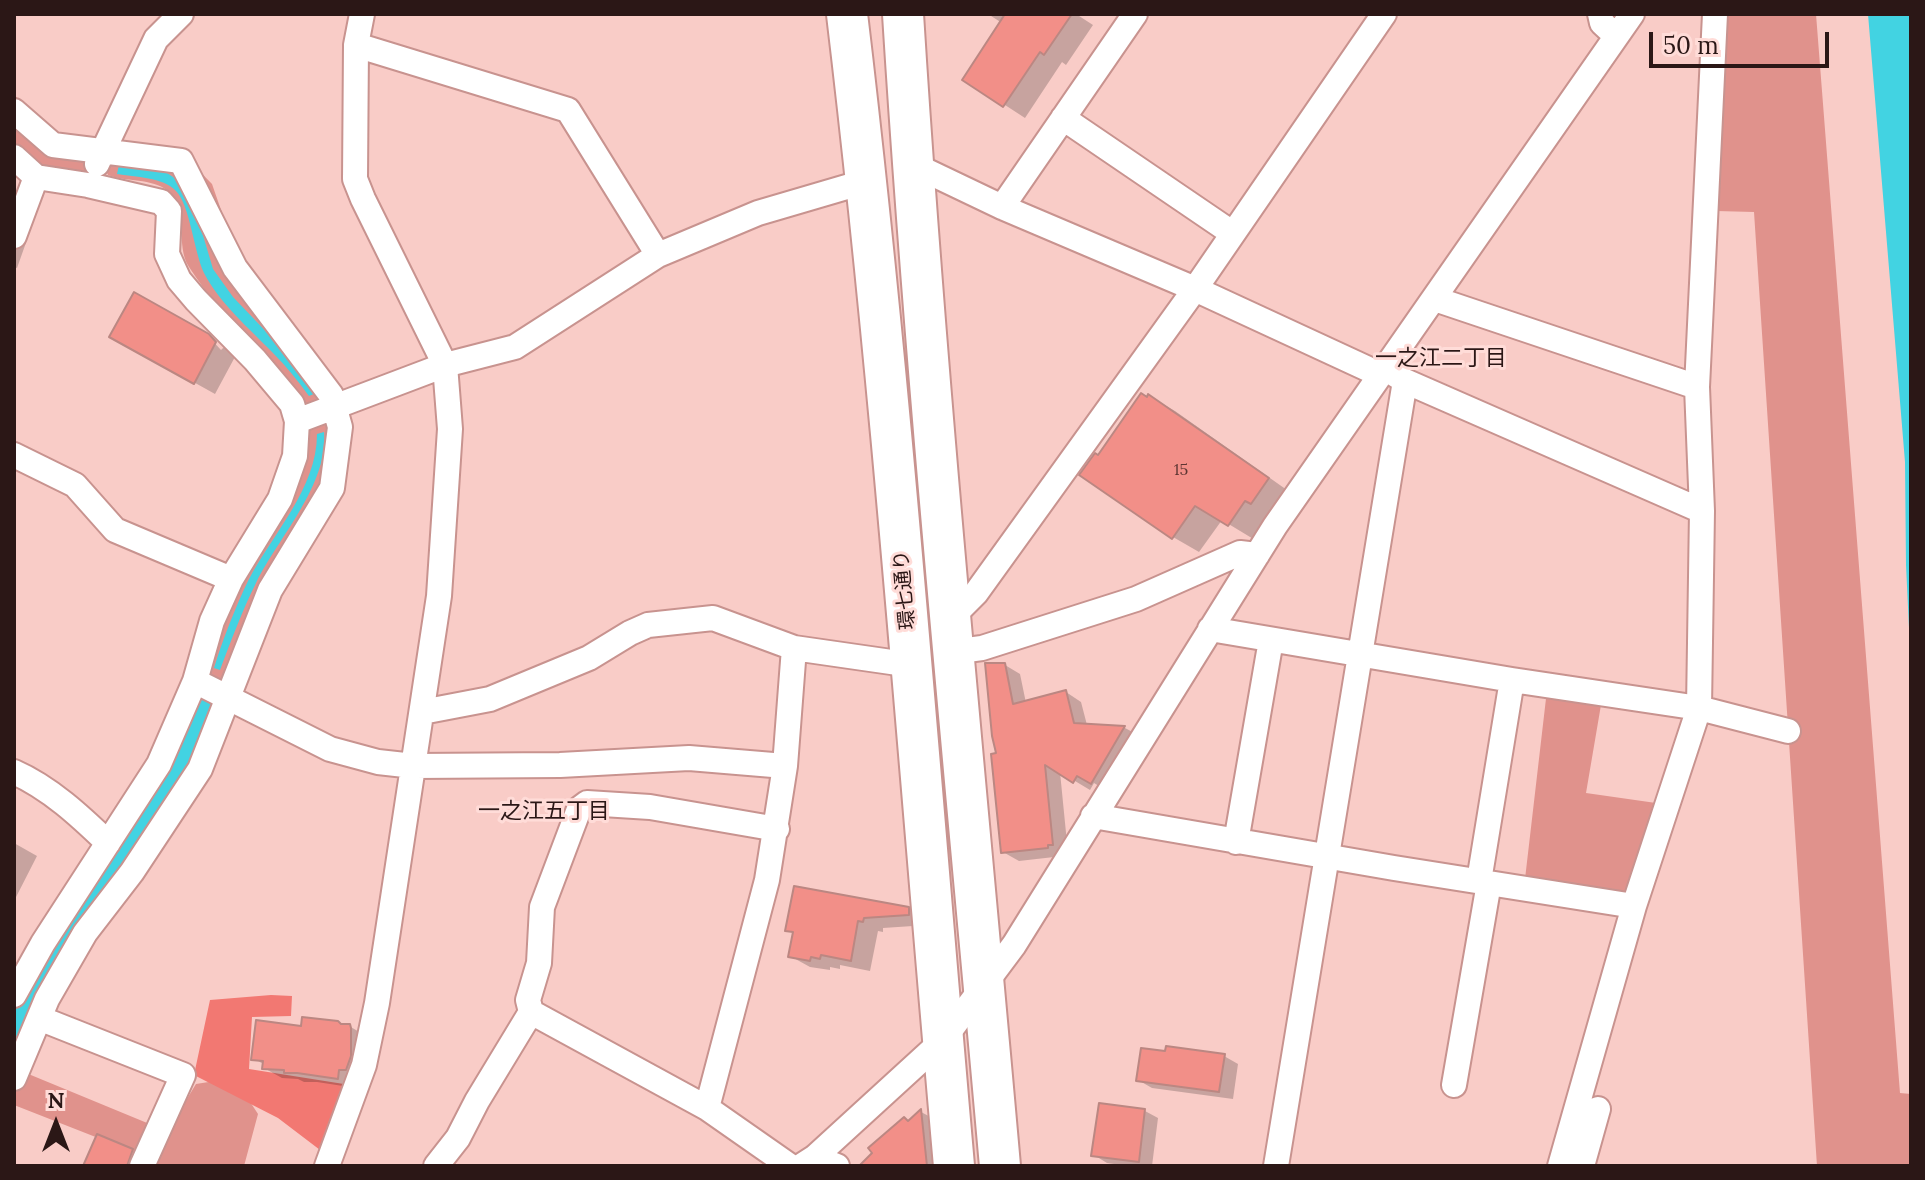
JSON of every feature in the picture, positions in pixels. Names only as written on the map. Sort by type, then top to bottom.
[{"type":"main road","name":"環七通り","points":[[847,14],[867,181],[912,665],[954,1166]]},
{"type":"main road","name":"環七通り","points":[[903,14],[912,164],[951,636],[1000,1166]]},
{"type":"street","points":[[95,168],[156,39],[181,14]]},
{"type":"street","points":[[327,1166],[364,1065],[377,1003],[439,596],[450,429],[445,365],[355,179],[356,45],[362,14]]},
{"type":"street","points":[[1002,207],[1135,14]]},
{"type":"street","points":[[1257,555],[1240,553],[1136,599],[982,648],[951,636],[976,593],[1195,289],[1384,14]]},
{"type":"street","points":[[1600,14],[1602,23],[1616,36]]},
{"type":"street","points":[[817,1163],[943,1040],[1014,945],[1257,555],[1391,375],[1435,299],[1632,14]]},
{"type":"street","points":[[1560,1166],[1634,906],[1699,708],[1702,511],[1697,387],[1715,14]]},
{"type":"street","points":[[356,45],[568,110],[658,255]]},
{"type":"street","points":[[14,111],[53,145],[161,202],[169,211],[167,254],[179,280],[292,404],[321,409],[445,365],[515,347],[658,255],[758,213],[867,181]]},
{"type":"street","points":[[1063,118],[1232,233]]},
{"type":"street","points":[[14,157],[36,177]]},
{"type":"street","points":[[14,1078],[47,999],[85,933],[132,872],[200,769],[270,590],[332,488],[340,427],[321,409],[235,268],[181,161],[95,168],[36,177]]},
{"type":"street","points":[[912,164],[1002,207],[1702,511]]},
{"type":"street","points":[[14,236],[36,177]]},
{"type":"street","points":[[1435,299],[1697,387]]},
{"type":"street","points":[[1276,1166],[1360,654],[1391,375]]},
{"type":"street","points":[[14,995],[43,943],[159,764],[195,681],[212,621],[231,579],[280,499],[295,456],[321,409]]},
{"type":"street","points":[[14,455],[75,485],[115,530],[231,579]]},
{"type":"street","points":[[422,712],[490,699],[589,658],[648,625],[713,618],[794,648],[912,665]]},
{"type":"street","points":[[1210,629],[1699,708],[1788,731]]},
{"type":"street","points":[[1236,842],[1271,640]]},
{"type":"street","points":[[707,1108],[767,880],[777,829],[794,648]]},
{"type":"street","points":[[1454,1085],[1512,680]]},
{"type":"street","points":[[195,681],[330,749],[378,762],[414,766],[560,765],[689,758],[785,766]]},
{"type":"street","points":[[14,772],[76,812],[108,843]]},
{"type":"street","points":[[436,1166],[458,1138],[531,1012],[528,1000],[539,963],[542,907],[579,809],[587,803],[650,807],[777,829]]},
{"type":"street","points":[[1093,816],[1634,906]]},
{"type":"street","points":[[531,1012],[707,1108],[790,1166]]},
{"type":"street","points":[[39,1018],[183,1075],[142,1166]]},
{"type":"street","points":[[1582,1166],[1598,1109]]},
{"type":"shaded area","points":[[1727,14],[1816,14],[1900,1093],[1911,1094],[1911,1166],[1817,1166],[1754,212],[1716,211]]},
{"type":"shaded area","points":[[14,95],[63,137],[95,145],[83,173],[38,165],[14,145]]},
{"type":"shaded area","points":[[110,140],[179,150],[212,184],[245,279],[343,392],[311,404],[305,403],[289,381],[255,349],[189,267],[174,198],[154,184],[108,175]]},
{"type":"shaded area","points":[[348,408],[333,490],[275,585],[239,690],[207,672],[218,622],[301,470],[310,425]]},
{"type":"shaded area","points":[[1547,690],[1602,699],[1586,793],[1656,803],[1628,897],[1525,879]]},
{"type":"shaded area","points":[[196,695],[232,706],[84,947],[26,1073],[152,1125],[139,1154],[14,1105],[14,1009]]},
{"type":"shaded area","points":[[292,996],[291,1016],[252,1017],[249,1069],[350,1085],[324,1153],[278,1118],[194,1075],[210,1000]]},
{"type":"shaded area","points":[[215,1081],[243,1091],[258,1114],[244,1166],[154,1166],[170,1127],[196,1084]]},
{"type":"water","points":[[1868,14],[1911,14],[1911,670],[1905,462]]},
{"type":"water","points":[[119,165],[167,173],[185,185],[213,269],[233,297],[276,342],[316,393],[309,396],[211,284],[200,264],[185,207],[176,191],[156,180],[117,174]]},
{"type":"water","points":[[324,432],[319,471],[310,491],[256,583],[220,670],[214,668],[243,591],[292,510],[310,474],[317,434]]},
{"type":"building","points":[[1005,14],[1072,14],[1044,55],[1040,52],[1003,107],[962,80]]},
{"type":"building","points":[[134,292],[209,334],[216,342],[194,384],[109,337]]},
{"type":"building","points":[[1141,393],[1147,397],[1148,394],[1269,478],[1251,504],[1245,501],[1228,526],[1195,506],[1172,539],[1079,475],[1095,453],[1098,455]]},
{"type":"building","points":[[985,663],[1005,663],[1013,704],[1066,690],[1074,723],[1125,726],[1091,784],[1077,776],[1073,783],[1045,765],[1053,845],[1048,845],[1048,848],[1001,853],[991,754],[996,753]]},
{"type":"building","points":[[794,886],[909,907],[909,915],[858,921],[851,961],[821,955],[820,959],[811,957],[810,961],[788,957],[793,932],[785,931]]},
{"type":"building","points":[[302,1017],[350,1024],[351,1056],[346,1070],[339,1070],[338,1079],[262,1069],[263,1061],[251,1060],[256,1020],[301,1026]]},
{"type":"building","points":[[1166,1046],[1225,1054],[1219,1092],[1136,1081],[1141,1048],[1165,1051]]},
{"type":"building","points":[[1099,1103],[1145,1109],[1139,1162],[1091,1156]]},
{"type":"building","points":[[921,1109],[927,1166],[859,1166],[872,1153],[868,1148],[904,1117],[908,1121]]},
{"type":"building","points":[[97,1134],[133,1149],[127,1166],[83,1166]]},
{"type":"waterway","points":[[14,1033],[29,993],[201,727],[209,699]]},
{"type":"district","name":"一之江二丁目","points":[[1441,359]]},
{"type":"district","name":"一之江五丁目","points":[[544,812]]}]
